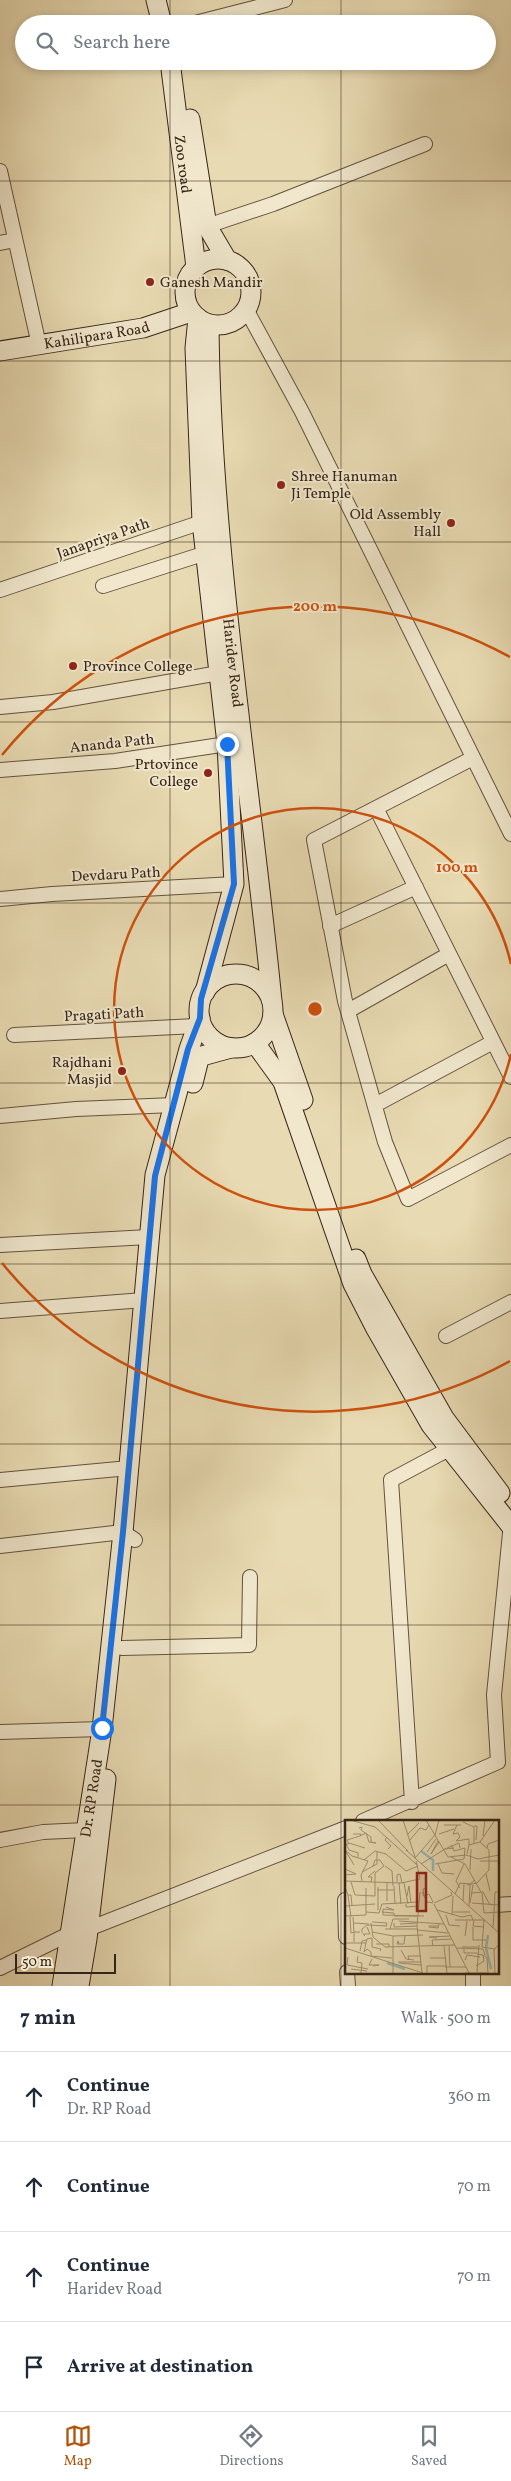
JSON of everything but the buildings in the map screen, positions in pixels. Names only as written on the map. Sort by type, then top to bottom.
[{"type":"main road","points":[[156,0],[160,15]]},
{"type":"main road","points":[[169,0],[172,15]]},
{"type":"main road","name":"Zoo road","points":[[171,70],[196,267]]},
{"type":"main road","points":[[182,70],[208,226],[227,260]]},
{"type":"main road","points":[[213,259],[227,260],[242,269],[248,278],[250,300],[246,309],[239,317],[230,323],[199,318],[186,302],[184,290],[187,279],[196,267],[213,259]]},
{"type":"main road","name":"Kahilipara Road","points":[[0,351],[199,318]]},
{"type":"main road","name":"Haridev Road","points":[[199,318],[209,519],[233,672],[260,881],[273,1008]]},
{"type":"main road","name":"Haridev Road","points":[[205,992],[234,884],[227,744],[206,553],[209,519]]},
{"type":"main road","points":[[231,1048],[211,1038],[198,1022],[199,1006],[205,992],[213,983],[223,977],[242,975],[258,982],[267,990],[362,1274],[444,1418],[511,1520]]},
{"type":"main road","points":[[79,1986],[80,1931],[122,1648],[129,1536],[165,1188],[199,1060],[206,1054],[231,1048],[243,1048],[255,1043],[264,1036],[271,1026],[273,1008]]},
{"type":"main road","name":"Dr. RP Road","points":[[62,1986],[80,1931],[86,1830],[129,1536],[129,1468],[155,1176],[198,1022]]},
{"type":"main road","points":[[255,1043],[284,1082],[352,1284],[426,1417],[449,1449],[511,1520]]},
{"type":"street","points":[[226,15],[285,0]]},
{"type":"street","points":[[208,226],[273,204],[425,144]]},
{"type":"street","points":[[0,171],[39,345]]},
{"type":"street","points":[[0,243],[15,240]]},
{"type":"street","points":[[246,309],[302,412],[511,834]]},
{"type":"street","name":"Janapriya Path","points":[[0,590],[209,519]]},
{"type":"street","points":[[103,586],[206,553]]},
{"type":"street","points":[[0,707],[53,702],[219,673]]},
{"type":"street","name":"Ananda Path","points":[[0,770],[115,761],[227,744]]},
{"type":"street","points":[[473,758],[314,840],[348,1011],[385,1142],[408,1199],[511,1145]]},
{"type":"street","points":[[376,808],[511,1077]]},
{"type":"street","name":"Devdaru Path","points":[[0,899],[52,894],[234,884]]},
{"type":"street","points":[[330,926],[416,887]]},
{"type":"street","points":[[348,1011],[449,954]]},
{"type":"street","name":"Pragati Path","points":[[14,1035],[198,1022]]},
{"type":"street","points":[[375,1105],[493,1042]]},
{"type":"street","points":[[0,1116],[76,1109],[174,1105]]},
{"type":"street","points":[[0,1245],[150,1237]]},
{"type":"street","points":[[0,1311],[144,1300]]},
{"type":"street","points":[[446,1336],[511,1302]]},
{"type":"street","points":[[412,1802],[391,1480],[449,1449]]},
{"type":"street","points":[[0,1480],[129,1468]]},
{"type":"street","points":[[366,1820],[412,1802],[498,1762],[494,1695],[511,1520]]},
{"type":"street","points":[[0,1546],[129,1536]]},
{"type":"street","points":[[122,1648],[249,1645],[250,1577]]},
{"type":"street","points":[[0,1732],[102,1728]]},
{"type":"street","points":[[0,1968],[80,1931],[345,1828]]},
{"type":"street","points":[[0,1840],[42,1832],[86,1830]]},
{"type":"street","points":[[498,1905],[511,1904]]},
{"type":"place","name":"Ganesh Mandir","points":[[150,282]]},
{"type":"place","name":"Shree Hanuman Ji Temple","points":[[281,485]]},
{"type":"place","name":"Old Assembly Hall","points":[[451,523]]},
{"type":"place","name":"Province College","points":[[73,666]]},
{"type":"place","name":"Prtovince College","points":[[208,773]]},
{"type":"place","name":"Rajdhani Masjid","points":[[122,1071]]},
{"type":"route","points":[[102,1728],[123,1532],[155,1176],[188,1049],[200,1018],[199,1006],[205,992],[234,884],[227,744]]}]
